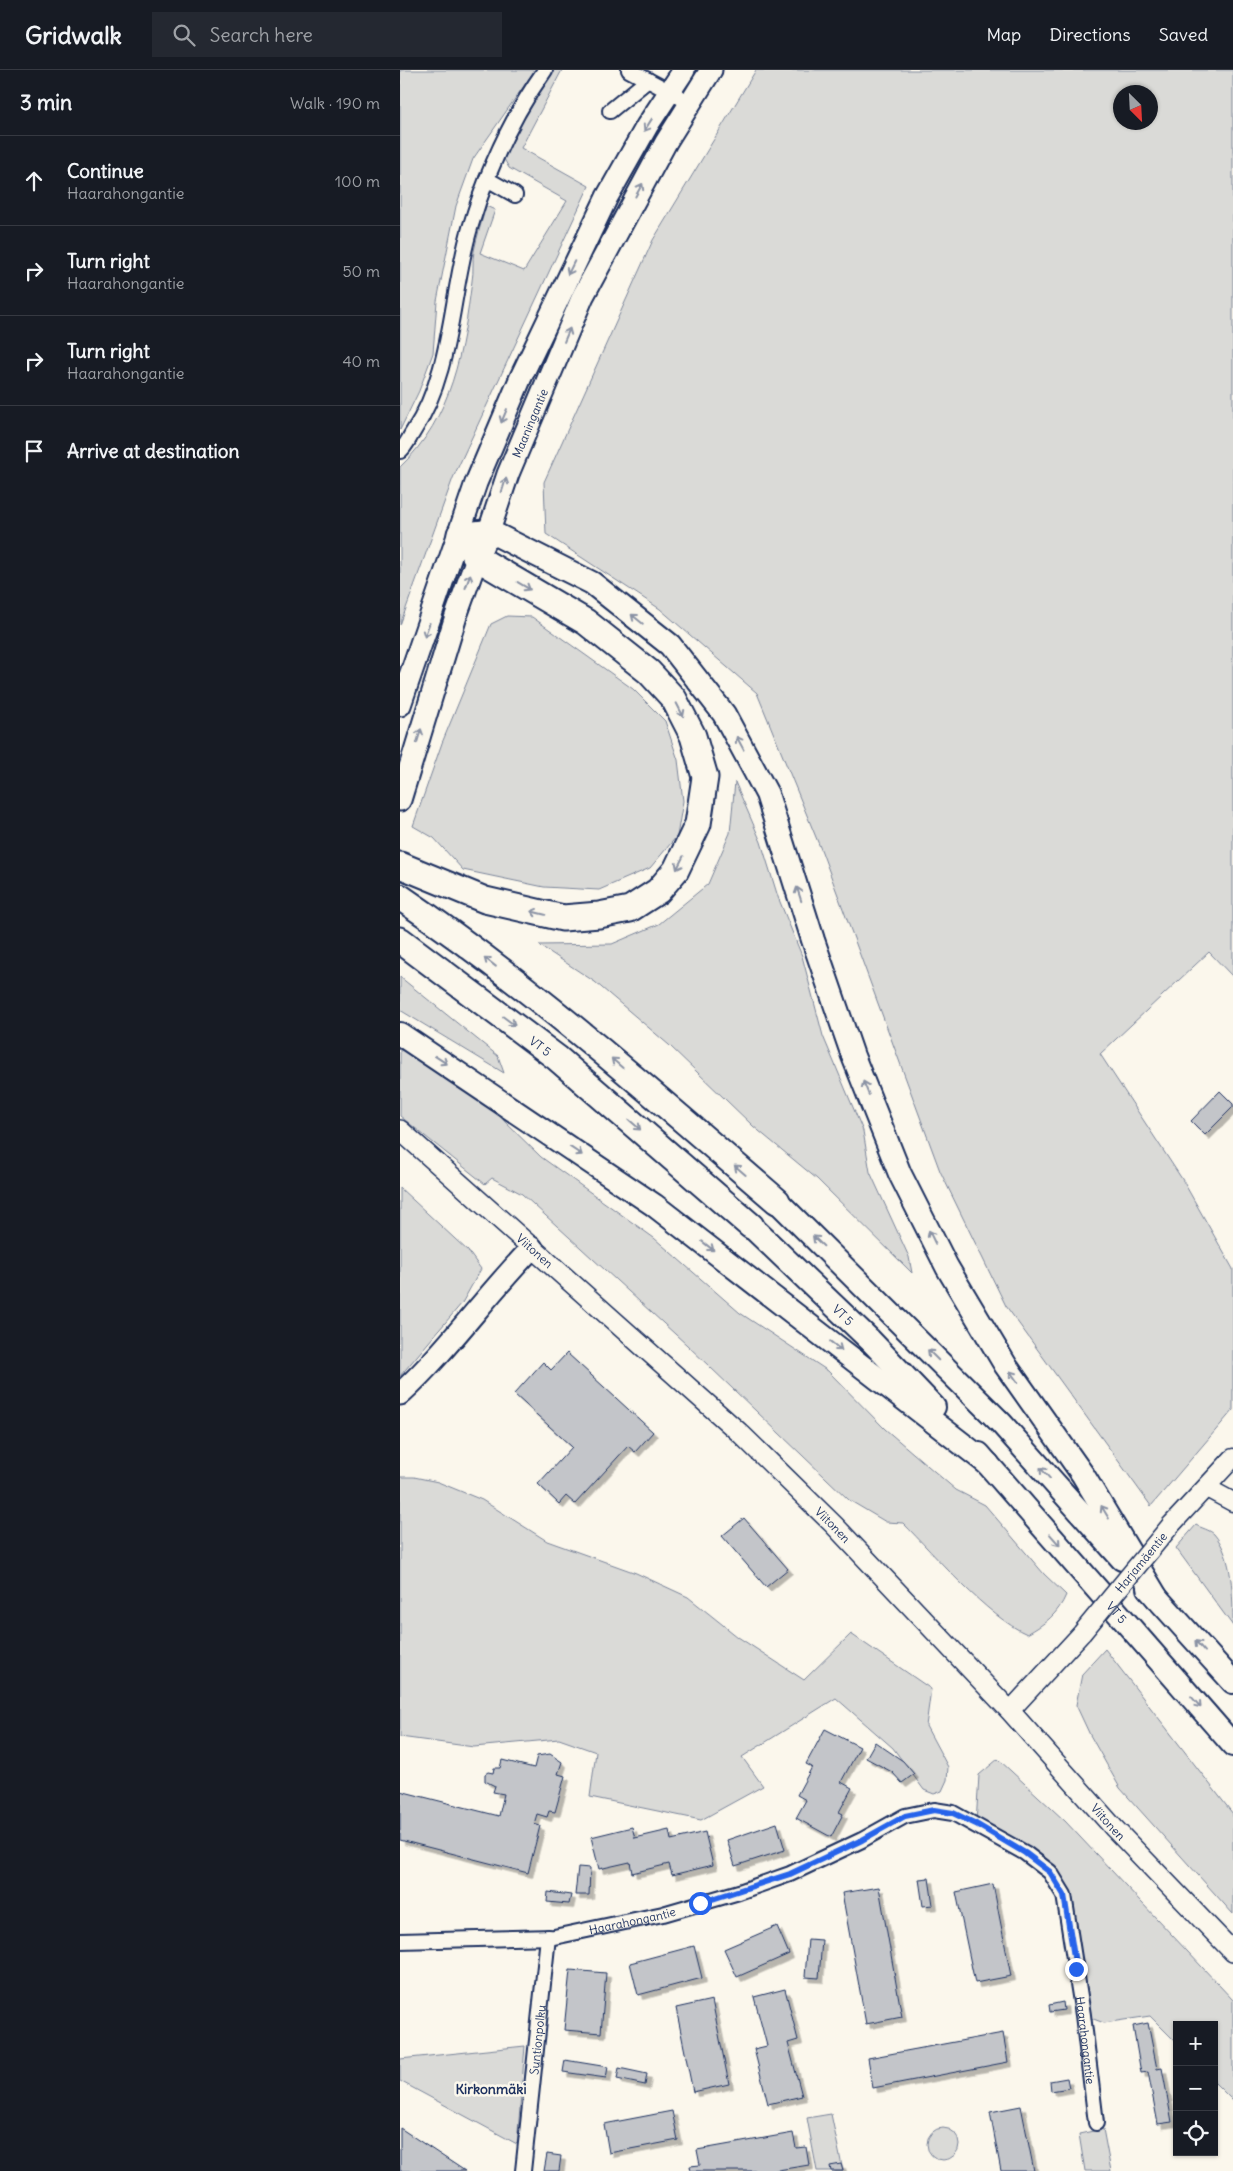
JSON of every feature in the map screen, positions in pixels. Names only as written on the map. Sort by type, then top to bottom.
[{"type":"highway","points":[[400,865],[485,900],[563,918],[599,915],[630,909],[658,892],[676,870],[698,824],[704,777],[693,736],[674,699],[649,672],[586,622],[477,558],[460,534],[489,531],[592,583],[670,645],[724,714],[767,794],[813,940],[847,1038],[900,1174],[946,1267],[1001,1358],[1083,1476],[1157,1598]]},
{"type":"highway","points":[[400,897],[442,925],[584,1034],[777,1202],[1001,1423],[1233,1682]]},
{"type":"highway","name":"VT 5","points":[[400,940],[557,1058],[751,1226],[870,1340],[988,1464],[1233,1745]]},
{"type":"highway","points":[[400,1034],[654,1205],[988,1464]]},
{"type":"main road","name":"Maaningantie","points":[[400,704],[480,474],[521,377],[606,197],[647,126],[684,70]]},
{"type":"main road","name":"Maaningantie","points":[[400,800],[456,616],[477,558],[489,531],[508,474],[583,296],[612,238],[689,102],[711,70]]},
{"type":"main road","name":"Viitonen","points":[[400,1130],[741,1434],[834,1525],[1010,1711],[1114,1828],[1233,1952]]},
{"type":"main road","points":[[400,1394],[424,1371],[506,1275],[532,1248]]},
{"type":"street","points":[[400,450],[425,415],[445,358],[454,298],[470,229],[486,178],[522,103],[545,70]]},
{"type":"street","points":[[629,70],[689,102]]},
{"type":"street","points":[[610,111],[648,80]]},
{"type":"street","points":[[486,178],[515,195]]},
{"type":"street","name":"Harjamäentie","points":[[1010,1711],[1082,1633],[1171,1525],[1233,1458]]},
{"type":"street","points":[[1207,1488],[1233,1502]]},
{"type":"street","name":"Haarahongantie","points":[[400,1940],[548,1937],[573,1934],[663,1914],[739,1892],[799,1870],[862,1840],[905,1816],[934,1810],[953,1813],[1025,1853],[1050,1872],[1064,1895],[1082,2007],[1096,2123]]},
{"type":"street","name":"Suntionpolku","points":[[523,2171],[548,1937]]},
{"type":"shaded area","points":[[400,70],[535,70],[473,159],[456,206],[437,301],[433,353],[419,391],[400,430]]},
{"type":"shaded area","points":[[554,70],[562,70],[521,148],[589,186],[453,478],[400,625],[400,467],[418,447],[432,427],[444,404],[452,381],[464,332],[473,277],[474,251],[486,206],[495,210],[480,253],[524,271],[567,201],[509,168],[504,159],[534,94]]},
{"type":"shaded area","points":[[756,70],[1233,70],[1233,977],[1209,952],[1100,1054],[1182,1179],[1233,1269],[1233,1410],[1151,1506],[1006,1306],[940,1171],[822,852],[757,693],[660,609],[546,534],[544,482],[653,240]]},
{"type":"shaded area","points":[[507,616],[532,617],[633,689],[665,721],[678,760],[683,801],[677,836],[650,868],[599,890],[544,887],[463,870],[434,838],[413,826],[442,743],[491,624]]},
{"type":"shaded area","points":[[735,782],[761,842],[778,897],[802,956],[823,1036],[863,1131],[870,1172],[909,1257],[912,1273],[817,1179],[753,1126],[669,1045],[595,982],[539,945],[612,944],[659,924],[708,884],[730,833]]},
{"type":"shaded area","points":[[400,977],[498,1056],[504,1073],[400,1010]]},
{"type":"shaded area","points":[[400,1048],[470,1093],[499,1116],[541,1157],[654,1238],[740,1313],[828,1371],[885,1429],[956,1490],[985,1505],[1044,1574],[1066,1595],[1055,1613],[1027,1634],[995,1614],[962,1584],[903,1523],[886,1522],[849,1500],[687,1345],[522,1194],[492,1178],[485,1184],[400,1116]]},
{"type":"shaded area","points":[[400,1188],[468,1251],[481,1269],[462,1303],[400,1376]]},
{"type":"shaded area","points":[[400,1477],[414,1477],[438,1482],[482,1500],[547,1541],[636,1573],[688,1597],[738,1637],[804,1680],[851,1634],[931,1689],[926,1726],[948,1767],[947,1780],[942,1791],[934,1794],[924,1790],[893,1748],[836,1698],[742,1757],[763,1786],[701,1820],[590,1797],[596,1752],[559,1739],[474,1747],[400,1737]]},
{"type":"shaded area","points":[[1196,1525],[1214,1534],[1225,1554],[1231,1577],[1233,1626],[1176,1548]]},
{"type":"shaded area","points":[[1105,1649],[1233,1814],[1233,1914],[1120,1788],[1090,1735],[1076,1705],[1082,1674]]},
{"type":"shaded area","points":[[998,1759],[1065,1821],[1233,2000],[1233,2101],[1218,2086],[1218,2021],[1173,2021],[1173,2039],[1150,2016],[1104,2023],[1083,2015],[1059,1884],[976,1824],[979,1775]]},
{"type":"shaded area","points":[[525,2046],[517,2144],[400,2081],[400,2059]]},
{"type":"shaded area","points":[[831,2114],[843,2171],[817,2171],[807,2118]]},
{"type":"shaded area","points":[[943,2128],[949,2129],[954,2133],[958,2138],[958,2150],[954,2155],[949,2159],[943,2160],[937,2159],[932,2155],[928,2150],[927,2144],[928,2138],[932,2133],[937,2129]]},
{"type":"shaded area","points":[[1103,2129],[1111,2171],[1085,2171],[1079,2134]]},
{"type":"building","points":[[1220,1091],[1233,1104],[1233,1107],[1205,1135],[1191,1121]]},
{"type":"building","points":[[567,1353],[653,1432],[635,1452],[628,1446],[575,1504],[566,1496],[559,1504],[538,1484],[572,1447],[514,1394],[543,1362],[551,1370]]},
{"type":"building","points":[[744,1518],[788,1569],[766,1587],[722,1536]]},
{"type":"building","points":[[825,1729],[860,1747],[841,1782],[852,1788],[839,1812],[843,1814],[831,1837],[796,1818],[806,1800],[797,1795],[812,1767],[806,1764]]},
{"type":"building","points":[[875,1742],[903,1761],[914,1774],[902,1783],[892,1772],[866,1758]]},
{"type":"building","points":[[550,1754],[562,1762],[558,1774],[565,1776],[555,1812],[549,1811],[547,1817],[537,1814],[534,1824],[540,1826],[528,1873],[400,1840],[400,1791],[499,1816],[504,1794],[493,1792],[495,1786],[485,1781],[485,1774],[488,1772],[493,1773],[494,1768],[500,1768],[502,1760],[534,1768],[537,1756]]},
{"type":"building","points":[[777,1823],[785,1850],[735,1866],[727,1840]]},
{"type":"building","points":[[632,1827],[635,1838],[669,1830],[671,1840],[705,1832],[713,1865],[672,1875],[669,1864],[632,1873],[630,1862],[599,1869],[591,1837]]},
{"type":"building","points":[[578,1867],[590,1868],[589,1895],[575,1895]]},
{"type":"building","points":[[929,1878],[933,1905],[923,1906],[919,1879]]},
{"type":"building","points":[[993,1884],[1011,1976],[975,1983],[956,1892]]},
{"type":"building","points":[[879,1887],[902,2017],[866,2024],[842,1893]]},
{"type":"building","points":[[548,1892],[571,1895],[569,1904],[547,1902]]},
{"type":"building","points":[[777,1926],[789,1954],[737,1977],[724,1949]]},
{"type":"building","points":[[808,1939],[822,1940],[819,1978],[805,1977]]},
{"type":"building","points":[[694,1946],[702,1978],[638,1995],[630,1963]]},
{"type":"building","points":[[570,1970],[606,1973],[601,2033],[564,2030]]},
{"type":"building","points":[[785,1989],[798,2040],[788,2043],[802,2096],[768,2104],[754,2049],[767,2046],[754,1997]]},
{"type":"building","points":[[712,2000],[729,2084],[693,2092],[676,2008]]},
{"type":"building","points":[[1063,2002],[1064,2010],[1050,2012],[1049,2005]]},
{"type":"building","points":[[1148,2023],[1157,2069],[1162,2068],[1172,2122],[1158,2124],[1148,2072],[1141,2073],[1133,2026]]},
{"type":"building","points":[[1003,2033],[1008,2062],[873,2088],[868,2058]]},
{"type":"building","points":[[565,2060],[608,2067],[606,2078],[563,2072]]},
{"type":"building","points":[[619,2068],[647,2074],[645,2085],[617,2079]]},
{"type":"building","points":[[1067,2078],[1069,2088],[1051,2091],[1050,2081]]},
{"type":"building","points":[[1021,2106],[1034,2171],[1001,2171],[990,2112]]},
{"type":"building","points":[[672,2111],[678,2140],[609,2153],[604,2124]]},
{"type":"building","points":[[400,2128],[465,2171],[400,2171]]},
{"type":"building","points":[[793,2133],[796,2148],[806,2147],[809,2165],[772,2171],[691,2171],[690,2166],[700,2165],[697,2150]]},
{"type":"building","points":[[547,2154],[561,2156],[559,2171],[544,2171]]},
{"type":"building","points":[[841,2164],[843,2171],[831,2171],[830,2166]]},
{"type":"district","name":"Kirkonmäki","points":[[491,2089]]},
{"type":"route","points":[[700,1903],[790,1874],[862,1840],[905,1816],[934,1810],[953,1813],[976,1824],[1025,1853],[1050,1872],[1064,1895],[1076,1969]]}]
